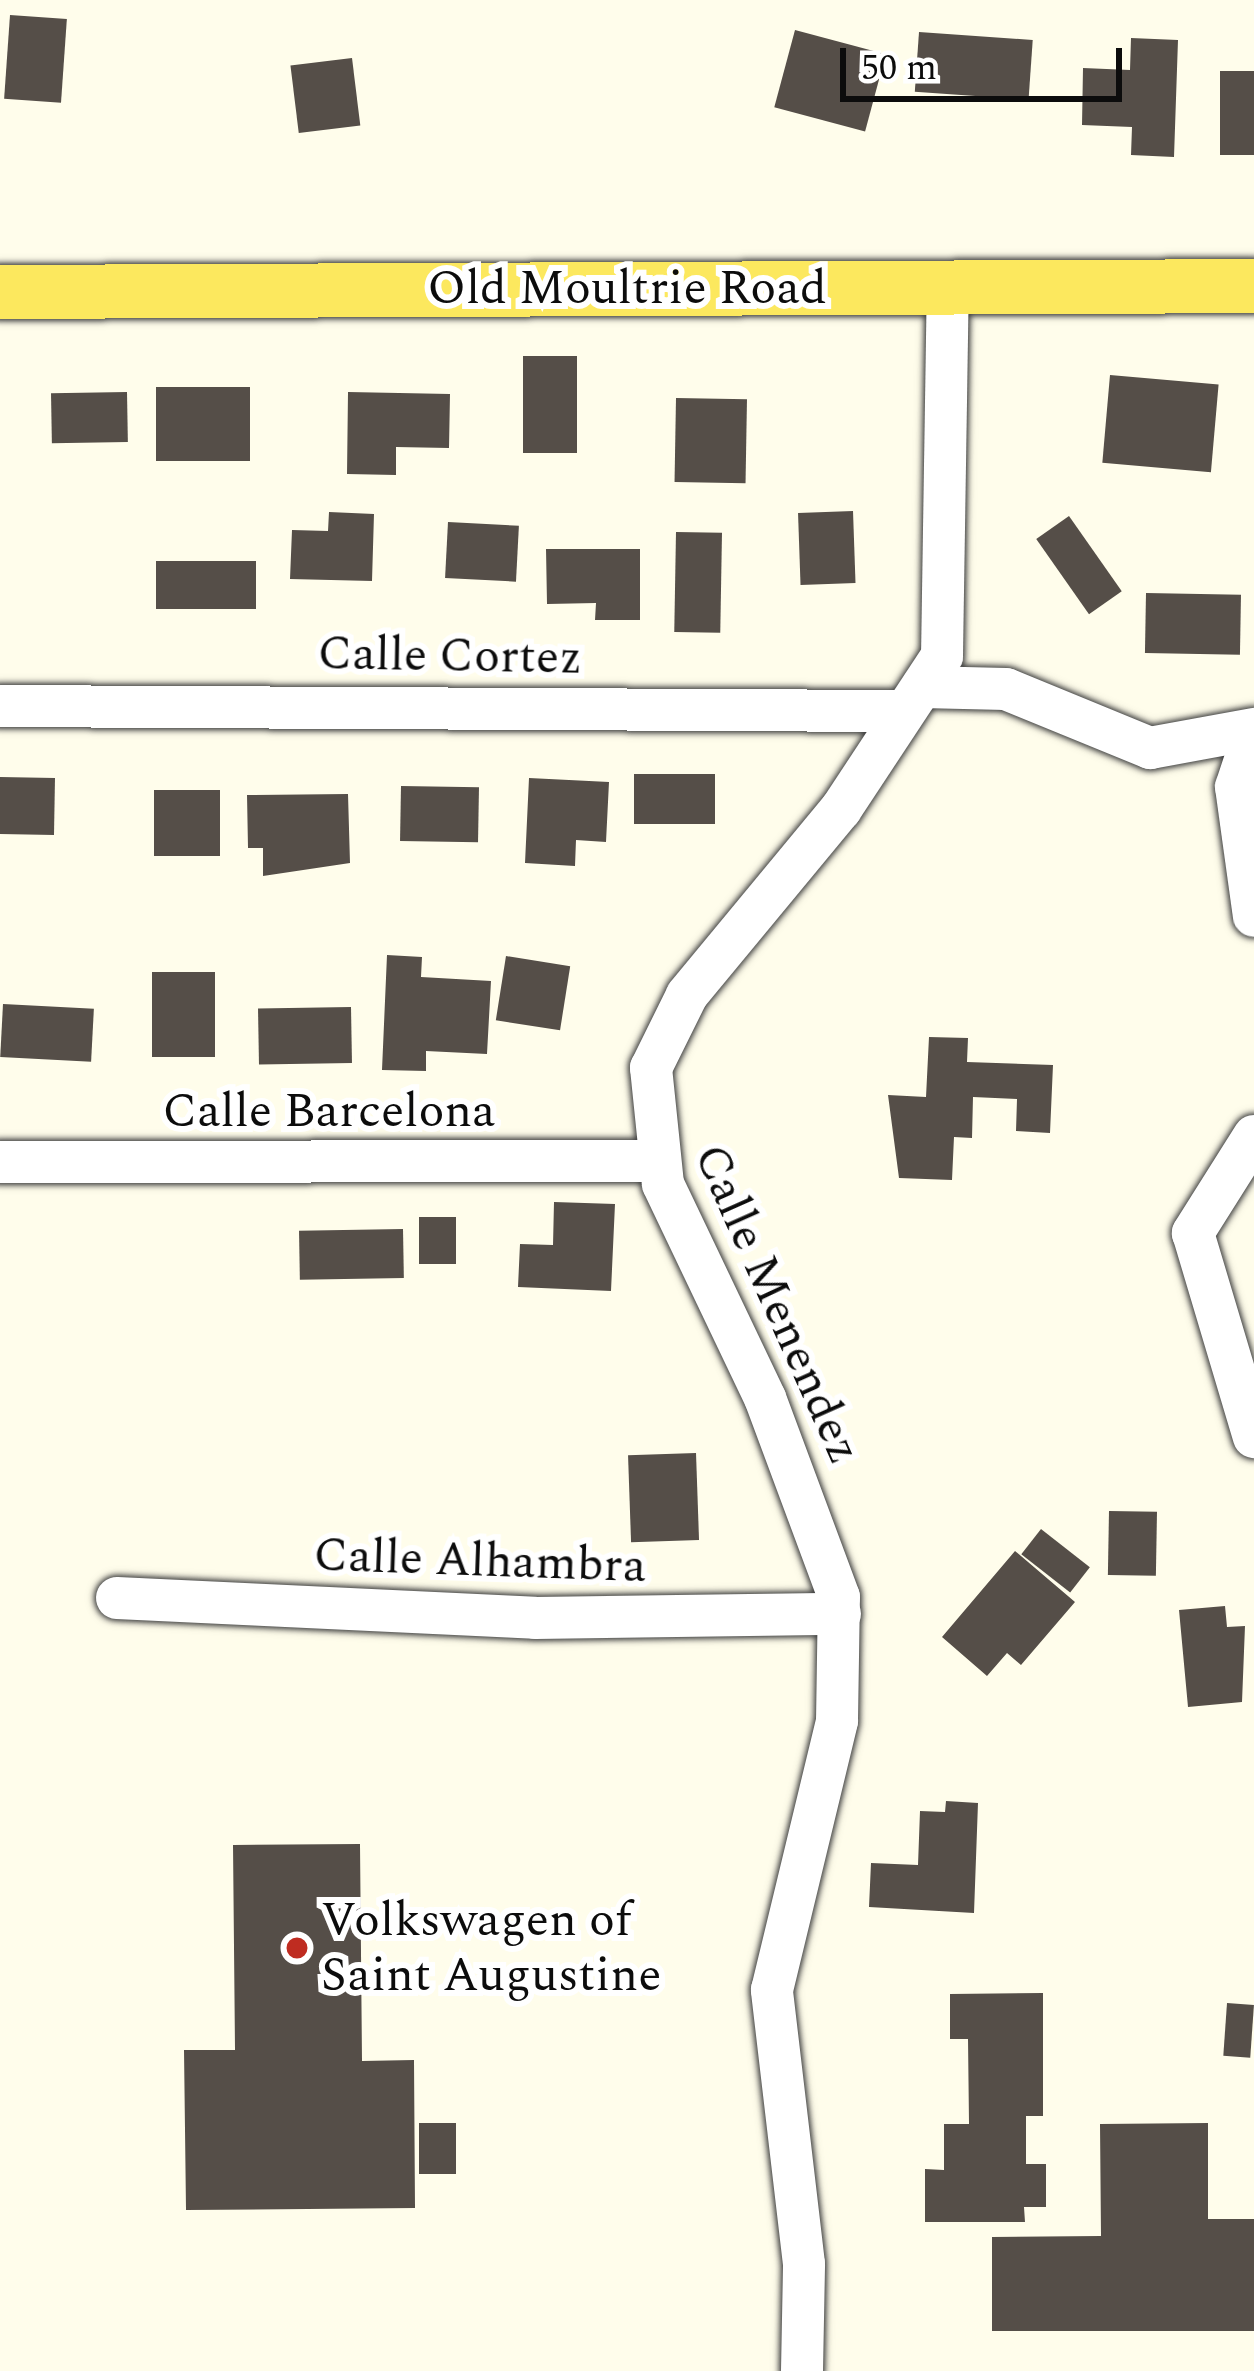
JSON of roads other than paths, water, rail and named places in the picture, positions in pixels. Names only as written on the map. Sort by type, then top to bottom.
[{"type":"main road","name":"Old Moultrie Road","points":[[0,292],[1254,286]]},
{"type":"street","name":"Calle Menendez","points":[[802,2371],[802,2243],[772,1990],[833,1739],[840,1614],[806,1496],[698,1273],[657,1161],[656,1049],[734,933],[841,809],[946,638],[947,288]]},
{"type":"street","name":"Calle Cortez","points":[[0,706],[910,699],[1006,689],[1150,748],[1254,731]]},
{"type":"street","points":[[1254,731],[1236,787],[1254,916]]},
{"type":"street","points":[[1254,1136],[1193,1233],[1254,1437]]},
{"type":"street","name":"Calle Barcelona","points":[[0,1162],[657,1161]]},
{"type":"street","name":"Calle Alhambra","points":[[117,1598],[446,1616],[840,1614]]},
{"type":"place","name":"Volkswagen of Saint Augustine","points":[[297,1948]]}]
